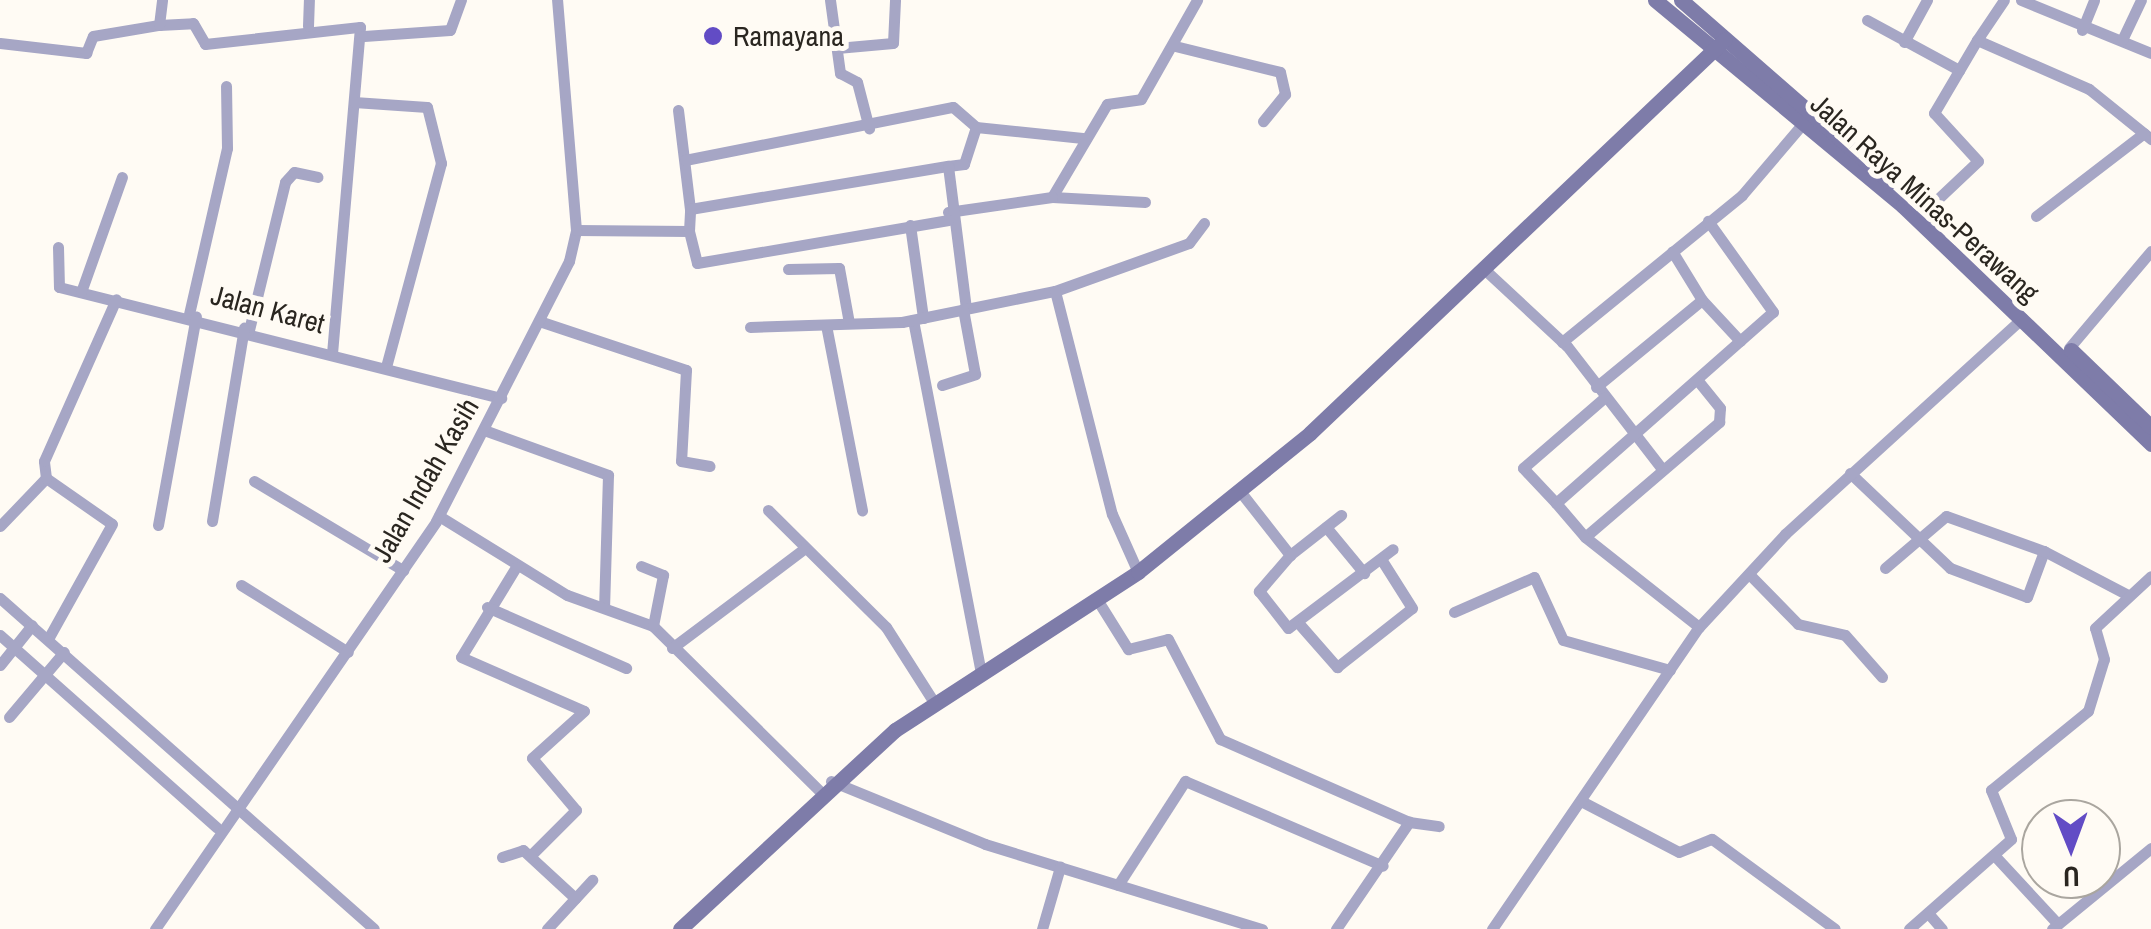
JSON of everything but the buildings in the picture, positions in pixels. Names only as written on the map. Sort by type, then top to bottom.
[{"type":"main road","name":"Jalan Raya Minas-Perawang","points":[[1655,0],[1686,6],[1720,45],[2022,318],[2151,444]]},
{"type":"main road","name":"Jalan Raya Minas-Perawang","points":[[1720,45],[1924,212],[2151,427]]},
{"type":"main road","points":[[680,929],[826,786],[935,704],[1098,601],[1239,490],[1484,268],[1720,45]]},
{"type":"street","points":[[160,25],[162,0]]},
{"type":"street","points":[[308,26],[309,0]]},
{"type":"street","points":[[364,36],[450,30],[461,0]]},
{"type":"street","name":"Jalan Indah Kasih","points":[[155,929],[217,828],[348,652],[438,516],[539,321],[576,230],[558,0]]},
{"type":"street","points":[[830,0],[837,48],[869,128]]},
{"type":"street","points":[[837,48],[892,44],[894,0]]},
{"type":"street","points":[[1052,198],[1082,138],[1110,102],[1142,99],[1198,0]]},
{"type":"street","points":[[1904,42],[1927,0]]},
{"type":"street","points":[[1924,212],[1978,161],[1979,152],[1934,118],[2004,0]]},
{"type":"street","points":[[2021,0],[2082,30],[2122,40],[2151,54]]},
{"type":"street","points":[[2082,30],[2094,0]]},
{"type":"street","points":[[2122,40],[2141,0]]},
{"type":"street","points":[[1867,20],[1959,70]]},
{"type":"street","points":[[0,43],[86,53],[94,36],[160,25],[193,23],[205,44],[308,26],[354,24],[364,36],[354,102],[332,352]]},
{"type":"street","points":[[1977,40],[2089,88],[2148,136],[2036,216]]},
{"type":"street","points":[[1175,46],[1280,72],[1285,94],[1263,121]]},
{"type":"street","points":[[158,525],[193,315],[227,148],[226,86]]},
{"type":"street","points":[[354,102],[424,105],[440,163],[386,367]]},
{"type":"street","points":[[684,160],[869,128],[954,107],[976,127],[1082,138]]},
{"type":"street","points":[[678,110],[689,231],[698,263],[1052,198],[1145,202]]},
{"type":"street","points":[[1562,342],[1708,221],[1805,121]]},
{"type":"street","points":[[690,209],[964,164],[976,127]]},
{"type":"street","points":[[942,385],[975,374],[948,216],[948,166]]},
{"type":"street","points":[[212,520],[246,329],[285,182],[294,172],[317,177]]},
{"type":"street","points":[[58,247],[58,286],[81,292],[122,177]]},
{"type":"street","points":[[1556,503],[1628,433],[1740,342],[1773,307],[1708,221]]},
{"type":"street","points":[[750,327],[918,319],[1055,291],[1189,243],[1204,222]]},
{"type":"street","points":[[910,225],[918,319],[981,674]]},
{"type":"street","points":[[576,230],[689,231]]},
{"type":"street","points":[[2069,348],[2151,251]]},
{"type":"street","points":[[1672,252],[1702,300],[1740,342]]},
{"type":"street","points":[[788,269],[839,268],[849,323]]},
{"type":"street","points":[[1484,268],[1562,342],[1628,433],[1662,469]]},
{"type":"street","points":[[1055,291],[1112,514],[1138,572]]},
{"type":"street","name":"Jalan Karet","points":[[81,292],[193,315],[501,398]]},
{"type":"street","points":[[48,638],[112,524],[46,478],[44,461],[116,299]]},
{"type":"street","points":[[1700,627],[1585,537],[1524,468],[1600,392],[1702,300]]},
{"type":"street","points":[[1492,929],[1700,627],[1850,473],[2022,318]]},
{"type":"street","points":[[539,321],[686,370],[680,460],[710,466]]},
{"type":"street","points":[[826,325],[862,511]]},
{"type":"street","points":[[1585,537],[1721,417],[1696,380]]},
{"type":"street","points":[[484,430],[608,476],[604,606]]},
{"type":"street","points":[[1850,473],[1914,543],[2021,598],[2032,592],[2044,551]]},
{"type":"street","points":[[0,526],[46,478]]},
{"type":"street","points":[[254,481],[403,570]]},
{"type":"street","points":[[1239,490],[1290,556]]},
{"type":"street","points":[[768,510],[886,627],[935,704]]},
{"type":"street","points":[[1341,515],[1290,556],[1258,591],[1288,628],[1301,626],[1393,550]]},
{"type":"street","points":[[438,516],[516,567],[653,626],[672,648],[826,786],[1060,867],[1262,929]]},
{"type":"street","points":[[1885,568],[1952,516],[2044,551],[2128,594]]},
{"type":"street","points":[[1326,527],[1364,574]]},
{"type":"street","points":[[672,648],[804,549]]},
{"type":"street","points":[[1301,626],[1337,667],[1412,608],[1381,559]]},
{"type":"street","points":[[641,566],[662,575],[653,626]]},
{"type":"street","points":[[516,567],[464,640],[465,664],[584,711],[532,758],[576,810],[531,855]]},
{"type":"street","points":[[1749,574],[1798,624],[1845,635],[1882,678]]},
{"type":"street","points":[[1909,929],[1994,855],[2012,829],[1991,790],[2088,711],[2104,660],[2095,628],[2151,576]]},
{"type":"street","points":[[1454,612],[1534,577],[1563,640],[1670,670]]},
{"type":"street","points":[[241,585],[348,652]]},
{"type":"street","points":[[0,598],[374,929]]},
{"type":"street","points":[[1098,601],[1128,649],[1168,639],[1220,739],[1409,822],[1439,826]]},
{"type":"street","points":[[487,607],[626,668]]},
{"type":"street","points":[[0,665],[32,625]]},
{"type":"street","points":[[0,635],[217,828]]},
{"type":"street","points":[[10,717],[64,652]]},
{"type":"street","points":[[1118,885],[1185,781],[1382,866]]},
{"type":"street","points":[[1581,802],[1679,852],[1712,838],[1835,929]]},
{"type":"street","points":[[1336,929],[1409,822]]},
{"type":"street","points":[[502,857],[514,846],[531,855],[575,898]]},
{"type":"street","points":[[1994,855],[2055,926],[2151,848]]},
{"type":"street","points":[[1042,929],[1060,867]]},
{"type":"street","points":[[548,929],[592,880]]},
{"type":"street","points":[[1928,913],[1942,929]]},
{"type":"place","name":"Ramayana","points":[[713,36]]}]
